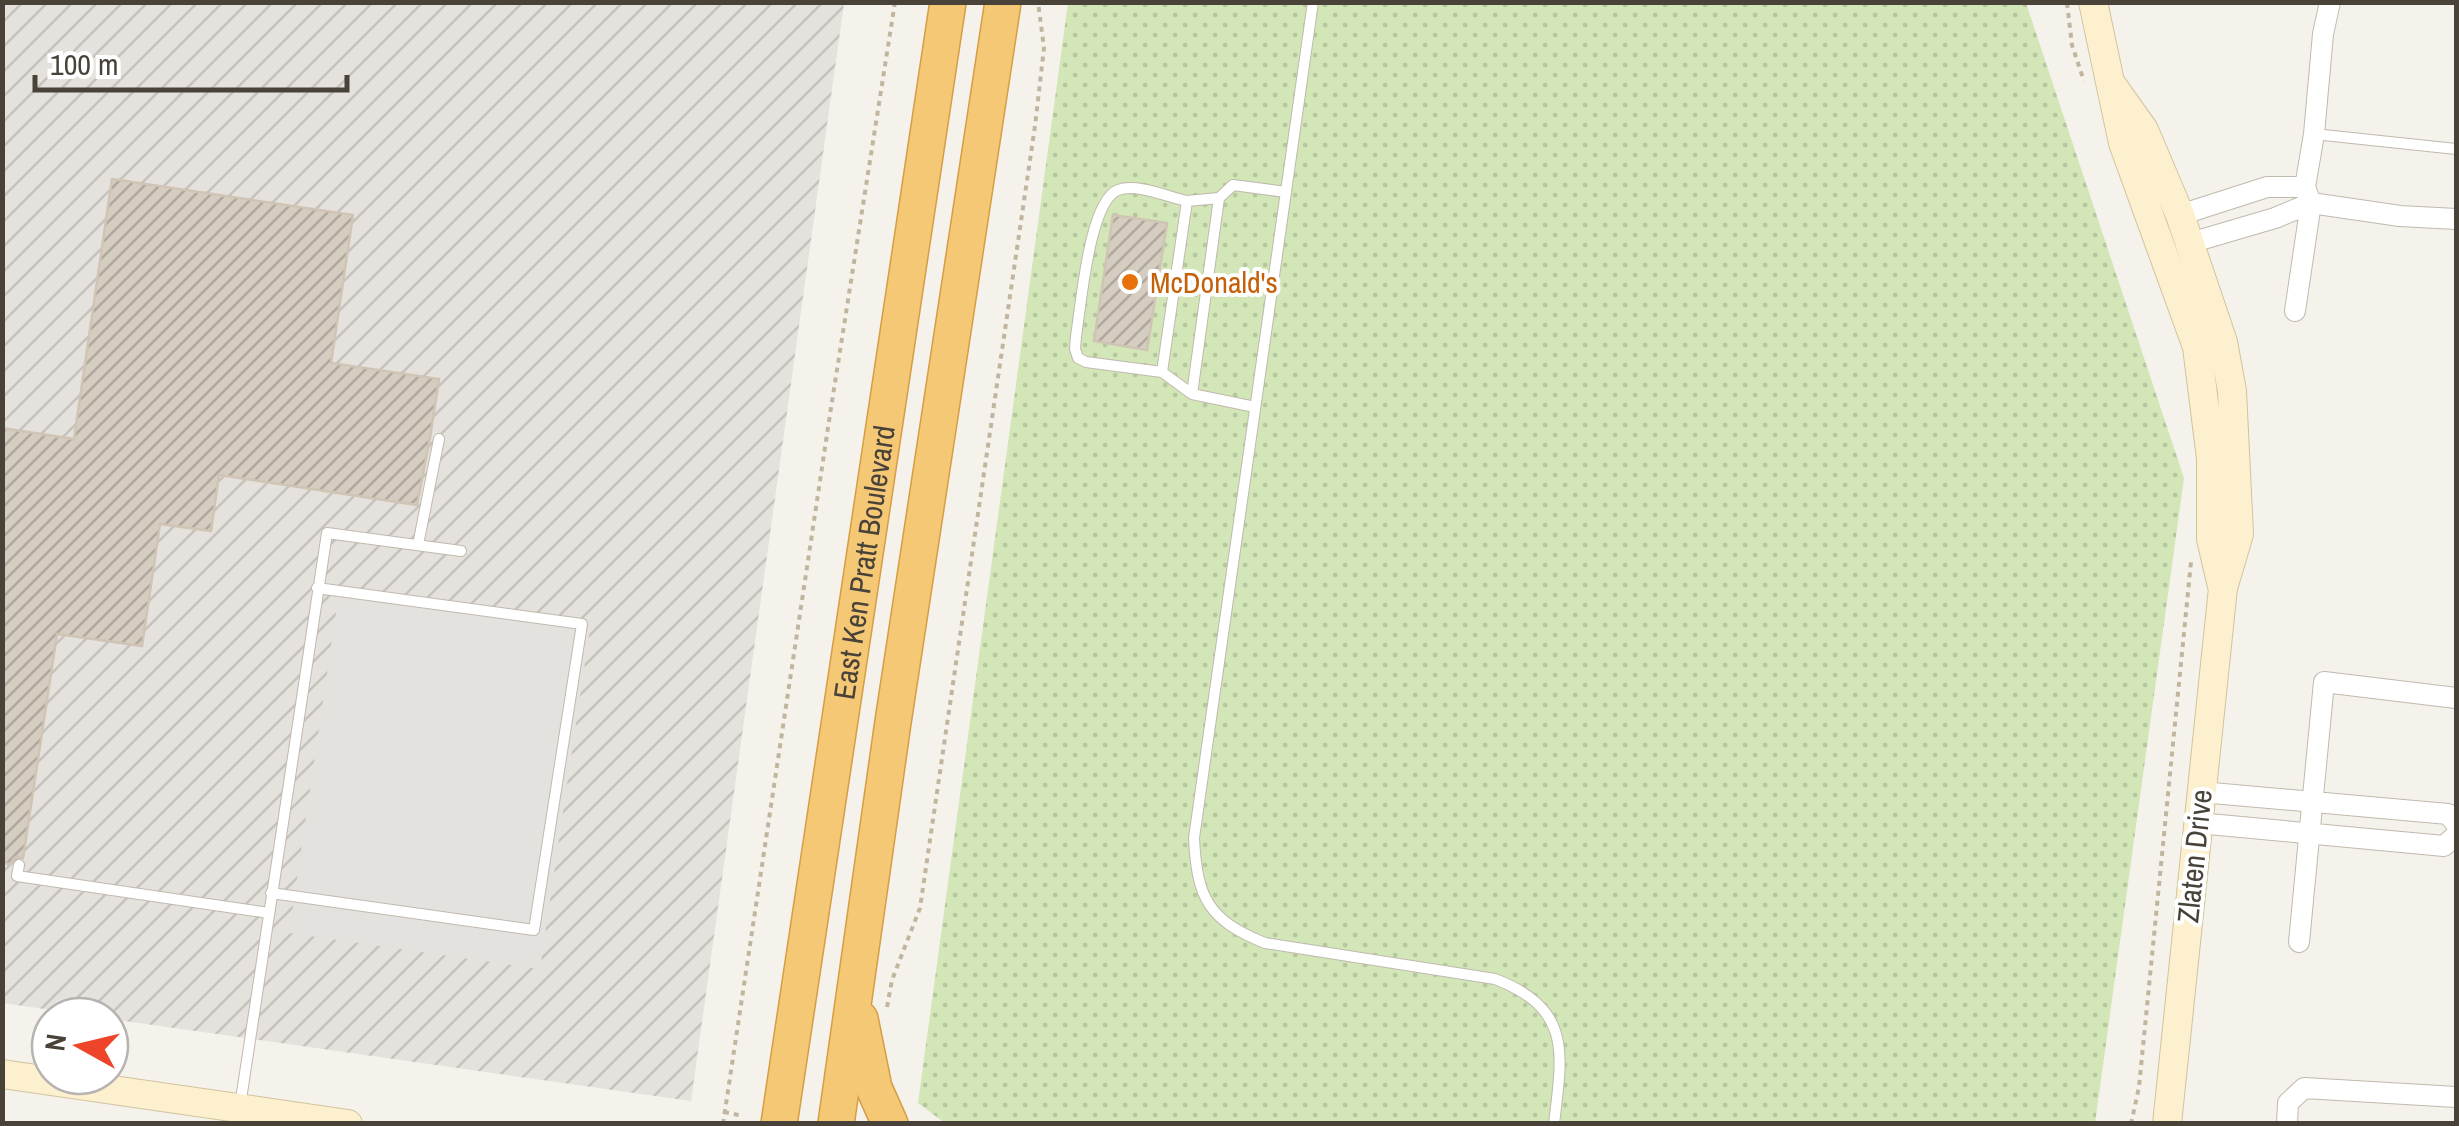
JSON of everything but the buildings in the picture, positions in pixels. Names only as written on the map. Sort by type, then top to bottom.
[{"type":"highway","name":"East Ken Pratt Boulevard","points":[[779,1124],[948,2]]},
{"type":"highway","name":"East Ken Pratt Boulevard","points":[[836,1124],[1003,2]]},
{"type":"highway","points":[[985,120],[1016,2]]},
{"type":"highway","points":[[857,979],[862,1032],[874,1088],[890,1124]]},
{"type":"street","name":"Zlaten Drive","points":[[2094,2],[2100,91],[2197,347],[2211,458],[2211,538],[2222,588]]},
{"type":"street","points":[[2295,311],[2330,2]]},
{"type":"street","name":"Zlaten Drive","points":[[2100,91],[2144,130],[2190,243],[2223,342],[2232,391],[2239,534],[2222,588],[2167,1124]]},
{"type":"street","points":[[2180,215],[2267,188],[2400,216],[2456,220]]},
{"type":"street","points":[[2190,243],[2274,218],[2308,195]]},
{"type":"street","points":[[2236,198],[2246,227]]},
{"type":"street","points":[[2299,942],[2324,682],[2456,698]]},
{"type":"street","points":[[2201,792],[2448,814],[2456,824]]},
{"type":"street","points":[[2348,836],[2349,806]]},
{"type":"street","points":[[2198,823],[2444,846],[2456,835]]},
{"type":"street","points":[[2,1074],[348,1124]]},
{"type":"street","points":[[2288,1124],[2288,1102],[2304,1088],[2456,1097]]},
{"type":"lane","points":[[1314,2],[1194,838],[1196,868],[1203,894],[1216,915],[1238,932],[1265,943],[1495,978],[1519,988],[1542,1008],[1558,1032],[1562,1060],[1554,1124]]},
{"type":"lane","points":[[2314,134],[2456,149]]},
{"type":"lane","points":[[1254,407],[1192,394],[1162,372],[1086,362],[1078,358],[1076,336],[1096,219],[1106,199],[1118,190],[1140,188],[1187,201],[1218,198],[1232,185],[1286,192]]},
{"type":"lane","points":[[1192,394],[1218,198]]},
{"type":"lane","points":[[1162,372],[1187,201]]},
{"type":"lane","points":[[418,545],[439,439]]},
{"type":"lane","points":[[240,1107],[326,533],[461,551]]},
{"type":"lane","points":[[272,892],[534,930],[582,624],[317,588]]},
{"type":"lane","points":[[18,865],[17,876],[269,913]]},
{"type":"path","points":[[723,1124],[895,2]]},
{"type":"path","points":[[886,1010],[892,980],[920,908],[1035,126],[1044,48],[1038,2]]},
{"type":"path","points":[[2067,2],[2072,45],[2100,91]]},
{"type":"path","points":[[2131,1124],[2139,1087],[2191,559]]},
{"type":"path","points":[[724,1112],[743,1116]]},
{"type":"shaded area","points":[[3,3],[844,3],[691,1101],[130,1022],[130,996],[30,996],[30,1007],[3,1003]]},
{"type":"shaded area","points":[[340,585],[591,622],[540,969],[289,933]]},
{"type":"green space","points":[[1068,3],[2026,3],[2184,478],[2095,1123],[946,1124],[918,1103]]},
{"type":"place","name":"McDonald's","points":[[1130,282]]}]
